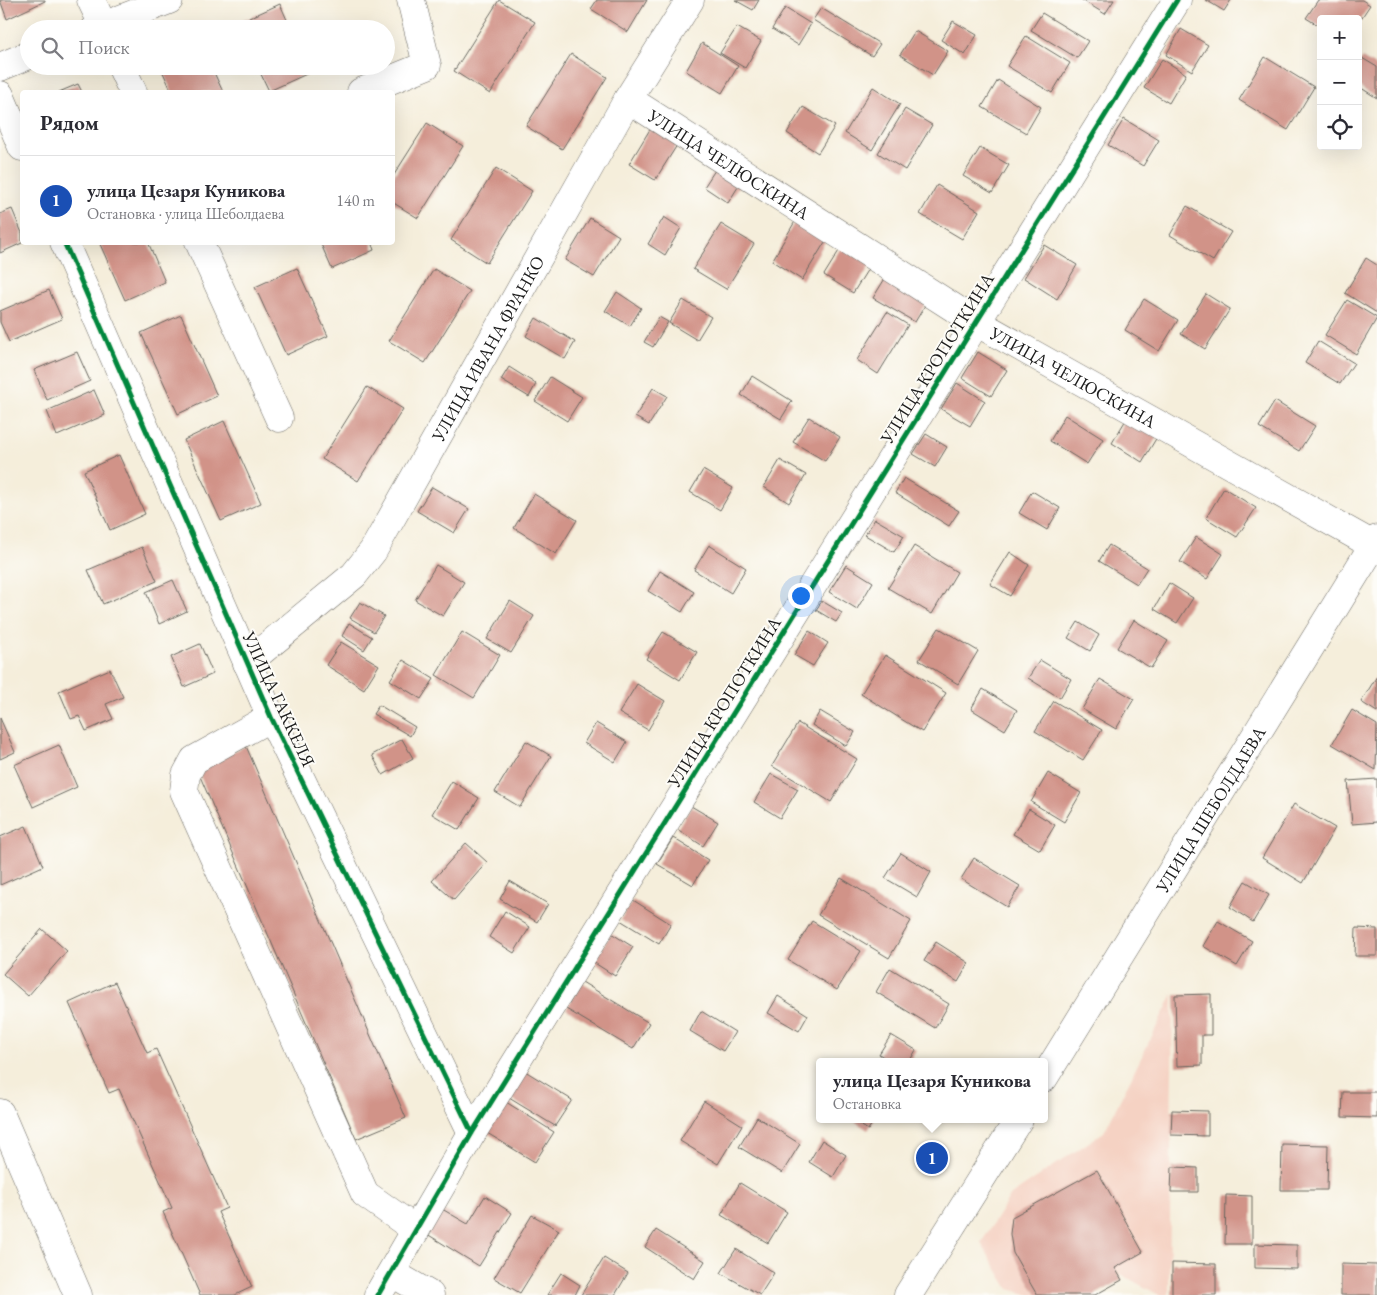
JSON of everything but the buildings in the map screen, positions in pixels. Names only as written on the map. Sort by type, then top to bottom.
[{"type":"street","points":[[91,0],[98,20]]},
{"type":"street","points":[[120,20],[169,0]]},
{"type":"street","points":[[366,90],[427,65],[411,0]]},
{"type":"street","name":"УЛИЦА ИВАНА ФРАНКО","points":[[247,663],[354,574],[373,551],[628,99],[690,0]]},
{"type":"street","name":"УЛИЦА КРОПОТКИНА","points":[[378,1295],[472,1133],[1173,2]]},
{"type":"street","points":[[0,67],[20,59]]},
{"type":"street","points":[[125,75],[131,90]]},
{"type":"street","points":[[0,95],[20,142]]},
{"type":"street","name":"УЛИЦА ЧЕЛЮСКИНА","points":[[628,99],[976,322],[1375,542]]},
{"type":"street","name":"УЛИЦА ГАККЕЛЯ","points":[[65,245],[271,716],[472,1133]]},
{"type":"street","points":[[200,245],[279,418]]},
{"type":"street","name":"УЛИЦА ШЕБОЛДАЕВА","points":[[1048,1072],[1375,542]]},
{"type":"street","points":[[271,716],[194,760],[186,775],[184,791],[365,1194],[416,1230]]},
{"type":"street","points":[[0,1113],[78,1295]]},
{"type":"street","points":[[908,1295],[1016,1123]]},
{"type":"street","points":[[392,1273],[430,1295]]},
{"type":"shaded area","points":[[1173,994],[1169,1295],[1159,1295],[1115,1271],[1073,1295],[1030,1295],[1009,1289],[981,1243],[1011,1195],[1104,1132]]},
{"type":"cycle path","points":[[378,1295],[472,1133],[1177,0]]},
{"type":"cycle path","points":[[65,245],[271,717],[472,1133]]},
{"type":"place","name":"улица Цезаря Куникова","points":[[932,1158]]}]
